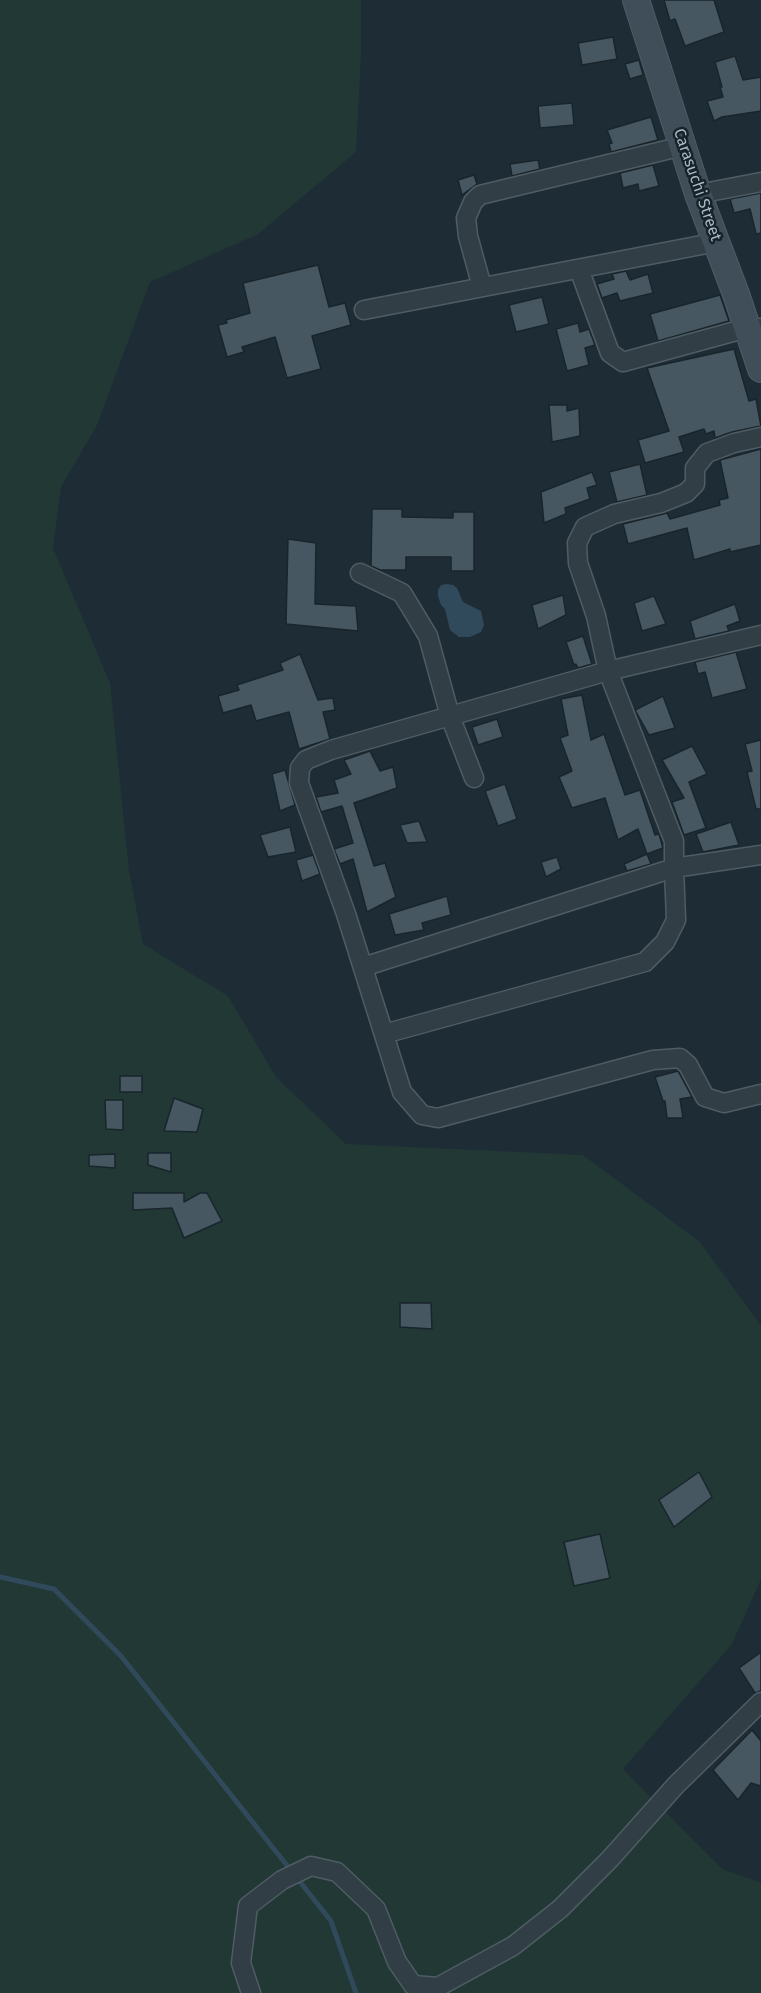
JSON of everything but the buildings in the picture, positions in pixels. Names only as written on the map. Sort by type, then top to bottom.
[{"type":"street","name":"Carasuchi Street","points":[[636,0],[699,194],[754,328],[761,369]]},
{"type":"street","points":[[482,287],[468,236],[466,218],[473,202],[480,195],[683,146]]},
{"type":"street","points":[[699,194],[761,182]]},
{"type":"street","points":[[364,310],[717,242]]},
{"type":"street","points":[[579,269],[610,353],[623,362],[754,328]]},
{"type":"street","points":[[384,1034],[645,962],[665,942],[676,920],[674,841],[608,671],[596,616],[578,563],[577,543],[585,527],[614,514],[661,503],[686,493],[694,484],[694,468],[707,453],[734,443],[761,437]]},
{"type":"street","points":[[360,573],[402,592],[428,636],[450,716],[474,778]]},
{"type":"street","points":[[761,635],[608,671],[331,750],[306,760],[300,768],[299,783],[346,914],[402,1092],[422,1115],[438,1118],[653,1060],[671,1058],[680,1058],[688,1065],[705,1097],[724,1102],[761,1094]]},
{"type":"street","points":[[363,968],[674,867],[761,855]]},
{"type":"street","points":[[251,1993],[241,1963],[248,1906],[282,1880],[311,1866],[337,1872],[376,1909],[397,1962],[413,1985],[438,1988],[513,1946],[560,1909],[610,1859],[676,1785],[761,1702]]},
{"type":"green space","points":[[0,0],[361,0],[356,152],[258,234],[150,282],[97,425],[61,487],[53,548],[110,683],[129,871],[143,944],[228,996],[276,1077],[346,1144],[583,1155],[700,1242],[761,1326],[761,1579],[732,1644],[623,1769],[722,1869],[761,1883],[761,1993],[0,1993]]},
{"type":"water","points":[[447,584],[457,588],[463,602],[481,611],[484,625],[481,632],[470,637],[459,637],[450,630],[445,609],[438,596],[441,585]]},
{"type":"waterway","points":[[0,1577],[54,1589],[121,1656],[331,1921],[356,1993]]}]
